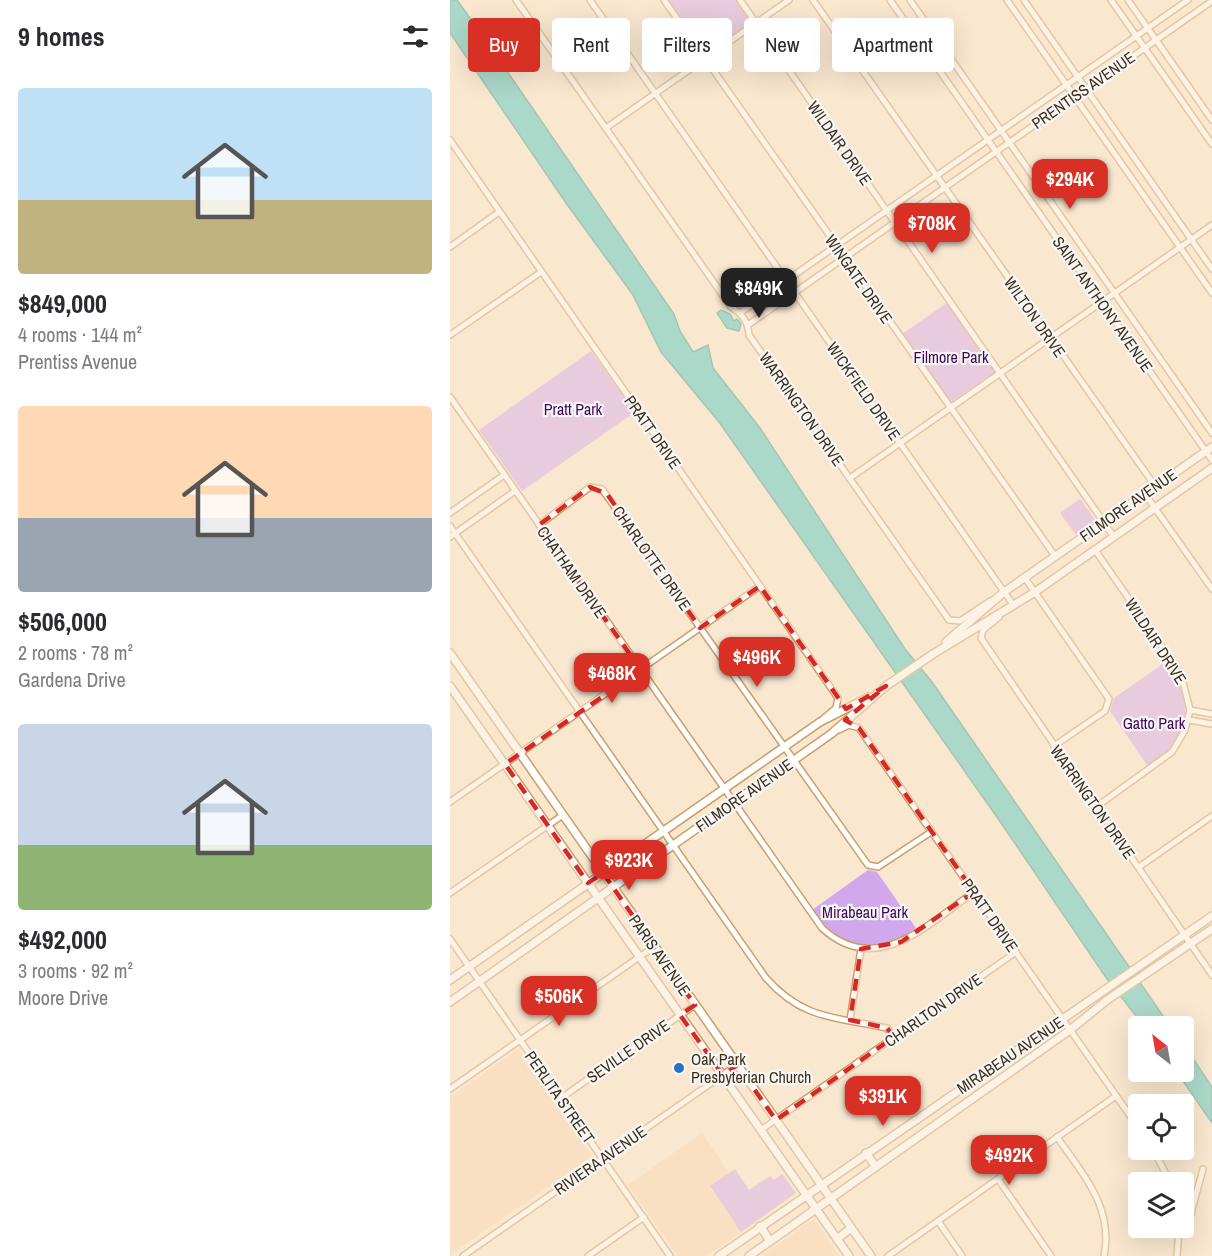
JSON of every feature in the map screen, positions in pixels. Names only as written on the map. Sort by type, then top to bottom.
[{"type":"street","name":"WARRINGTON DRIVE","points":[[516,0],[731,307],[740,313],[748,324],[749,334],[952,622],[960,621],[1004,592]]},
{"type":"street","name":"WICKFIELD DRIVE","points":[[590,0],[1014,606]]},
{"type":"street","name":"WINGATE DRIVE","points":[[664,0],[677,18]]},
{"type":"street","name":"WILDAIR DRIVE","points":[[740,0],[753,18]]},
{"type":"street","points":[[763,18],[789,0]]},
{"type":"street","name":"WILTON DRIVE","points":[[813,0],[1155,486]]},
{"type":"street","name":"SAINT ANTHONY AVENUE","points":[[890,0],[989,138],[1189,428],[1209,449],[1212,460]]},
{"type":"street","name":"SAINT ANTHONY AVENUE","points":[[910,0],[1212,433]]},
{"type":"street","points":[[1007,0],[1212,293]]},
{"type":"street","points":[[1024,0],[1212,269]]},
{"type":"street","points":[[1111,0],[1212,144]]},
{"type":"street","points":[[1128,0],[1212,120]]},
{"type":"street","name":"PRENTISS AVENUE","points":[[740,313],[1188,0]]},
{"type":"street","name":"PRENTISS AVENUE","points":[[748,324],[1212,1]]},
{"type":"street","points":[[606,128],[686,72]]},
{"type":"street","name":"WINGATE DRIVE","points":[[714,72],[1055,556]]},
{"type":"street","name":"WILDAIR DRIVE","points":[[790,72],[1114,537]]},
{"type":"street","name":"PRATT DRIVE","points":[[450,140],[838,698],[836,708],[820,722]]},
{"type":"street","points":[[450,247],[500,212]]},
{"type":"street","points":[[850,478],[1212,225]]},
{"type":"street","points":[[450,335],[541,272]]},
{"type":"street","name":"CHATHAM DRIVE","points":[[450,397],[822,927],[838,940],[861,949]]},
{"type":"street","points":[[1189,428],[1202,419]]},
{"type":"street","name":"FILMORE AVENUE","points":[[933,654],[1004,592],[1209,449]]},
{"type":"street","name":"FILMORE AVENUE","points":[[450,980],[820,722],[886,686],[933,654],[1014,606],[1212,468]]},
{"type":"street","points":[[450,513],[504,475]]},
{"type":"street","name":"CHARLOTTE DRIVE","points":[[539,525],[585,490],[596,486],[607,494],[863,860],[872,868],[886,863],[931,832]]},
{"type":"street","points":[[453,535],[516,491]]},
{"type":"street","points":[[1145,494],[1212,590]]},
{"type":"street","points":[[450,526],[453,535],[581,711],[776,990],[803,1010],[887,1028],[894,1037]]},
{"type":"street","name":"WILDAIR DRIVE","points":[[1095,550],[1181,674],[1190,710],[1189,720],[1172,752],[1096,807]]},
{"type":"street","points":[[1025,578],[1107,695],[1110,703],[1105,711],[1054,746]]},
{"type":"street","points":[[450,802],[760,586]]},
{"type":"street","name":"WARRINGTON DRIVE","points":[[1014,606],[987,626],[981,638],[1212,975]]},
{"type":"street","name":"PARIS AVENUE","points":[[450,653],[869,1256]]},
{"type":"street","name":"PARIS AVENUE","points":[[450,686],[849,1256]]},
{"type":"street","name":"FILMORE AVENUE","points":[[450,1002],[831,734],[886,686]]},
{"type":"street","points":[[1190,710],[1212,714]]},
{"type":"street","points":[[1189,720],[1212,724]]},
{"type":"street","name":"PRATT DRIVE","points":[[831,734],[849,725],[859,728],[1128,1113]]},
{"type":"street","points":[[450,892],[563,815]]},
{"type":"street","points":[[1139,867],[1212,816]]},
{"type":"street","points":[[850,1020],[861,949],[883,948],[901,942],[974,892]]},
{"type":"street","name":"MIRABEAU AVENUE","points":[[1147,968],[1185,934],[1212,916]]},
{"type":"street","name":"MIRABEAU AVENUE","points":[[722,1255],[820,1184],[1063,1020],[1212,929]]},
{"type":"street","name":"PERLITA STREET","points":[[450,939],[670,1256]]},
{"type":"street","points":[[450,1089],[655,946]]},
{"type":"street","name":"CHARLTON DRIVE","points":[[761,1131],[1016,952]]},
{"type":"street","name":"MIRABEAU AVENUE","points":[[749,1256],[1070,1030],[1104,997]]},
{"type":"street","name":"SEVILLE DRIVE","points":[[561,1098],[695,1005]]},
{"type":"street","points":[[1023,1047],[1031,1058]]},
{"type":"street","name":"RIVIERA AVENUE","points":[[463,1256],[737,1065]]},
{"type":"street","points":[[888,1256],[1116,1096]]},
{"type":"street","points":[[1057,1137],[1100,1201],[1107,1225],[1104,1256]]},
{"type":"street","points":[[866,1153],[876,1167]]},
{"type":"street","points":[[1194,1202],[1203,1169]]},
{"type":"street","points":[[998,1179],[1051,1256]]},
{"type":"street","points":[[588,1256],[644,1217]]},
{"type":"street","points":[[938,1221],[962,1256]]},
{"type":"street","points":[[760,1227],[770,1242]]},
{"type":"street","points":[[837,1239],[851,1228]]},
{"type":"street","points":[[1177,1256],[1179,1238]]},
{"type":"highlighted area","points":[[590,487],[607,494],[700,628],[760,586],[846,709],[886,686],[845,720],[859,728],[974,892],[901,942],[861,949],[850,1020],[887,1028],[894,1037],[776,1120],[737,1065],[723,1075],[680,1015],[695,1005],[603,873],[588,883],[505,764],[641,670],[539,525]]},
{"type":"shaded area","points":[[518,1049],[592,1156],[450,1255],[450,1097]]},
{"type":"shaded area","points":[[702,1133],[729,1173],[710,1187],[741,1232],[706,1256],[678,1256],[628,1185]]},
{"type":"shaded area","points":[[814,1219],[839,1256],[761,1256]]},
{"type":"green space","points":[[669,0],[735,0],[748,18],[744,18],[744,29],[732,37],[732,18],[681,18]]},
{"type":"green space","name":"Filmore Park","points":[[947,303],[995,372],[950,403],[902,334]]},
{"type":"green space","name":"Pratt Park","points":[[591,351],[635,412],[522,491],[479,430]]},
{"type":"green space","points":[[1080,499],[1096,521],[1076,535],[1060,513]]},
{"type":"green space","name":"Gatto Park","points":[[1167,661],[1182,691],[1185,705],[1184,719],[1173,744],[1149,768],[1110,711],[1114,698]]},
{"type":"green space","name":"Mirabeau Park","points":[[868,870],[877,872],[916,928],[887,943],[873,945],[847,940],[823,923],[812,910]]},
{"type":"green space","points":[[735,1169],[749,1190],[770,1176],[774,1180],[782,1174],[796,1193],[741,1232],[710,1186]]},
{"type":"water","points":[[450,0],[457,0],[470,18],[468,18],[468,59],[450,33]]},
{"type":"water","points":[[477,72],[508,72],[674,314],[680,331],[693,352],[708,345],[713,368],[760,428],[905,649],[932,682],[1163,1016],[1136,1016],[1107,979],[999,820],[719,422],[661,352],[633,295],[566,203]]},
{"type":"water","points":[[721,310],[730,314],[734,321],[737,319],[741,324],[739,331],[727,328],[717,313]]},
{"type":"water","points":[[1194,1060],[1212,1087],[1212,1123],[1194,1094],[1184,1082],[1194,1082]]},
{"type":"place","name":"Oak Park Presbyterian Church","points":[[679,1068]]}]
